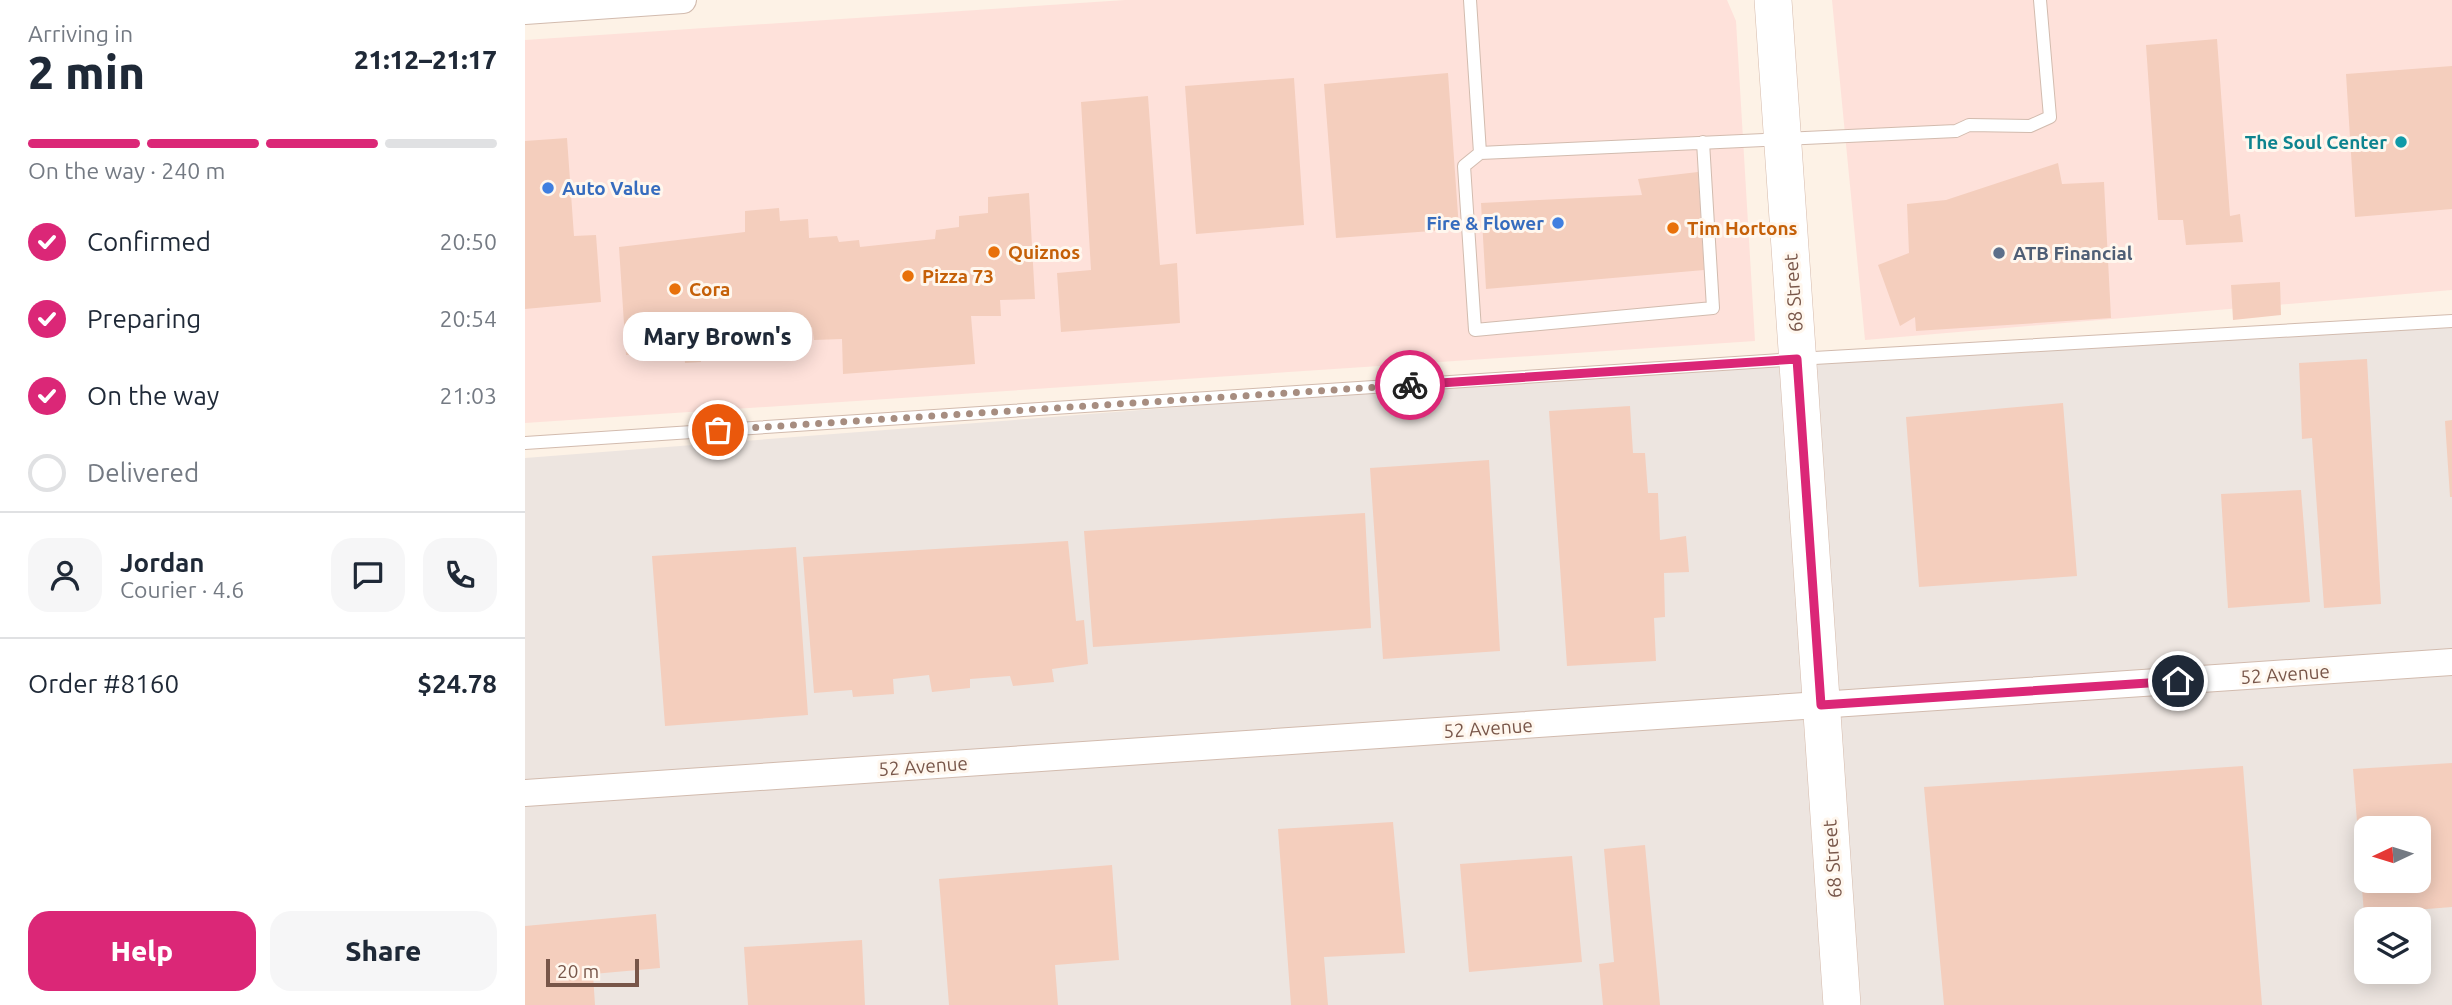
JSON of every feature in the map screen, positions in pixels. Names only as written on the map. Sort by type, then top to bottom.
[{"type":"street","points":[[525,11],[683,0]]},
{"type":"street","name":"68 Street","points":[[1773,0],[1842,1005]]},
{"type":"street","name":"52 Avenue","points":[[525,793],[2452,663]]},
{"type":"lane","points":[[1470,0],[1481,153]]},
{"type":"lane","points":[[1703,142],[1713,308],[1475,330],[1464,166],[1481,153],[1783,138],[1956,131],[1969,125],[2030,126],[2050,117],[2040,0]]},
{"type":"lane","points":[[525,443],[1797,359],[2452,321]]},
{"type":"shaded area","points":[[1125,0],[1727,0],[1736,21],[1755,341],[525,423],[525,40]]},
{"type":"shaded area","points":[[1832,0],[2452,0],[2452,290],[1865,340]]},
{"type":"shaded area","points":[[2452,321],[2452,1005],[525,1005],[525,458],[1797,359]]},
{"type":"building","points":[[2217,39],[2230,216],[2240,214],[2243,242],[2186,245],[2183,220],[2158,220],[2146,45]]},
{"type":"building","name":"The Soul Center","points":[[2452,66],[2452,209],[2355,217],[2346,74]]},
{"type":"building","points":[[1448,73],[1459,229],[1336,238],[1324,84]]},
{"type":"building","points":[[1294,78],[1304,225],[1196,234],[1185,86]]},
{"type":"building","points":[[1148,96],[1160,265],[1177,263],[1180,323],[1061,332],[1057,273],[1091,270],[1081,102]]},
{"type":"building","name":"Auto Value","points":[[567,138],[574,236],[596,235],[601,302],[525,309],[525,141]]},
{"type":"building","points":[[2058,163],[2062,184],[2104,182],[2111,318],[1916,331],[1915,317],[1900,326],[1878,265],[1909,253],[1907,204],[1946,200]]},
{"type":"building","points":[[1698,172],[1704,270],[1486,289],[1481,203],[1642,195],[1638,179]]},
{"type":"building","points":[[1029,193],[1035,299],[1000,300],[1001,316],[971,316],[975,364],[843,374],[842,339],[814,340],[812,327],[781,330],[780,315],[753,314],[753,345],[701,349],[701,362],[685,363],[684,351],[626,355],[619,247],[745,232],[745,211],[779,208],[780,221],[808,219],[809,238],[837,236],[839,242],[859,240],[860,247],[935,239],[936,230],[959,227],[959,216],[988,213],[988,197]]},
{"type":"building","points":[[2280,282],[2281,315],[2233,320],[2231,285]]},
{"type":"building","points":[[2367,359],[2381,604],[2324,608],[2312,438],[2302,439],[2299,363]]},
{"type":"building","points":[[2063,403],[2077,576],[1919,587],[1906,417]]},
{"type":"building","points":[[1630,406],[1633,453],[1645,453],[1648,493],[1658,493],[1660,540],[1686,536],[1689,572],[1664,573],[1665,617],[1654,618],[1656,661],[1567,666],[1549,411]]},
{"type":"building","points":[[2452,420],[2452,497],[2450,497],[2445,421]]},
{"type":"building","points":[[1489,460],[1500,651],[1383,659],[1370,468]]},
{"type":"building","points":[[2301,490],[2310,602],[2228,608],[2221,494]]},
{"type":"building","points":[[1365,513],[1371,628],[1093,647],[1084,531]]},
{"type":"building","points":[[1068,541],[1076,621],[1084,620],[1088,664],[1052,669],[1054,682],[1013,686],[1010,676],[970,679],[970,688],[932,692],[929,675],[893,679],[894,694],[853,697],[852,690],[814,693],[803,557]]},
{"type":"building","points":[[796,547],[808,715],[665,726],[652,556]]},
{"type":"building","points":[[2452,763],[2452,907],[2363,907],[2362,893],[2431,893],[2431,816],[2357,816],[2353,769]]},
{"type":"building","points":[[2243,766],[2262,1005],[1944,1005],[1924,787]]},
{"type":"building","points":[[1393,822],[1405,953],[1324,957],[1328,1005],[1291,1005],[1278,829]]},
{"type":"building","points":[[1645,845],[1660,1005],[1603,1005],[1599,964],[1614,962],[1604,849]]},
{"type":"building","points":[[1572,856],[1582,962],[1469,972],[1460,864]]},
{"type":"building","points":[[1112,865],[1119,960],[1055,965],[1058,1005],[949,1005],[939,879]]},
{"type":"building","points":[[656,914],[660,968],[593,974],[595,1005],[525,1005],[525,926]]},
{"type":"building","points":[[862,940],[865,1005],[748,1005],[744,947]]},
{"type":"way so far","points":[[718,430],[1410,385]]},
{"type":"place","name":"The Soul Center","points":[[2401,142]]},
{"type":"place","name":"Auto Value","points":[[548,188]]},
{"type":"place","name":"Fire & Flower","points":[[1558,223]]},
{"type":"place","name":"Tim Hortons","points":[[1673,228]]},
{"type":"place","name":"Quiznos","points":[[994,252]]},
{"type":"place","name":"ATB Financial","points":[[1999,253]]},
{"type":"place","name":"Pizza 73","points":[[908,276]]},
{"type":"place","name":"Cora","points":[[675,289]]},
{"type":"place","name":"Mary Brown's","points":[[718,430]]},
{"type":"route","points":[[1410,385],[1797,359],[1821,705],[2178,681]]}]
